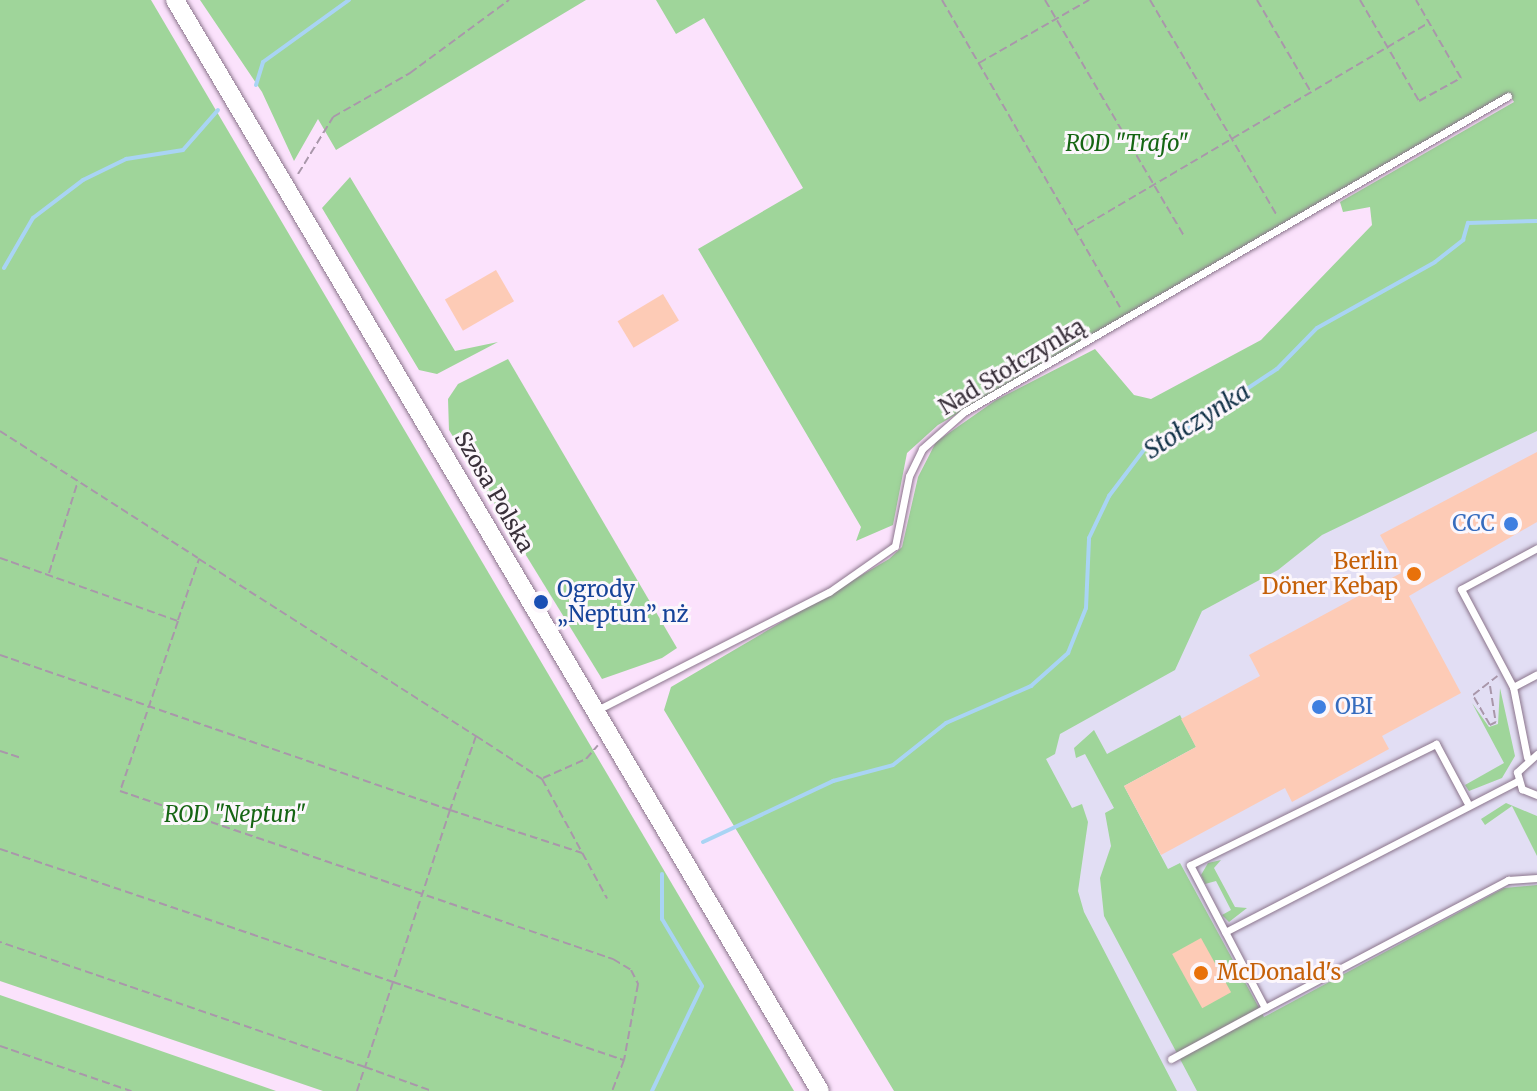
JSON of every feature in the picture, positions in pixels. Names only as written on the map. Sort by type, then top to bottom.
[{"type":"street","name":"Szosa Polska","points":[[175,0],[820,1091]]},
{"type":"lane","name":"Nad Stołczynką","points":[[595,711],[646,679],[829,592],[895,546],[909,476],[922,449],[964,412],[1508,96]]},
{"type":"lane","points":[[1225,932],[1467,802],[1518,781],[1527,757],[1513,687],[1461,589],[1537,548]]},
{"type":"lane","points":[[1513,687],[1537,674]]},
{"type":"lane","points":[[1265,1008],[1190,865],[1436,744],[1467,802]]},
{"type":"lane","points":[[1527,757],[1537,754]]},
{"type":"lane","points":[[1518,781],[1537,795]]},
{"type":"lane","points":[[1171,1059],[1508,880],[1537,878]]},
{"type":"path","points":[[285,185],[307,166],[333,117],[410,73],[509,0]]},
{"type":"path","points":[[942,0],[1123,313]]},
{"type":"path","points":[[1045,0],[1184,236]]},
{"type":"path","points":[[979,63],[1089,0]]},
{"type":"path","points":[[1150,0],[1280,222]]},
{"type":"path","points":[[1257,0],[1311,93]]},
{"type":"path","points":[[1360,0],[1419,101],[1461,78],[1416,0]]},
{"type":"path","points":[[1077,230],[1429,23]]},
{"type":"path","points":[[0,431],[542,779],[607,898]]},
{"type":"path","points":[[49,573],[78,480]]},
{"type":"path","points":[[0,558],[178,621]]},
{"type":"path","points":[[199,559],[120,791],[631,970],[639,1003],[612,1091]]},
{"type":"path","points":[[0,655],[583,853]]},
{"type":"path","points":[[1490,686],[1473,695],[1490,725],[1496,722],[1490,686],[1488,681],[1505,672]]},
{"type":"path","points":[[357,1091],[476,736]]},
{"type":"path","points":[[542,779],[586,759],[603,740]]},
{"type":"path","points":[[0,751],[19,757]]},
{"type":"path","points":[[0,849],[624,1060]]},
{"type":"path","points":[[0,942],[432,1091]]},
{"type":"path","points":[[0,1046],[131,1091]]},
{"type":"shaded area","points":[[1537,230],[1537,1091],[1161,1091],[990,766],[1195,599]]},
{"type":"green space","name":"ROD \"Neptun\"","points":[[0,0],[151,0],[794,1091],[323,1091],[0,981]]},
{"type":"green space","points":[[200,0],[586,0],[336,150],[318,119],[294,161],[262,92]]},
{"type":"green space","name":"ROD \"Trafo\"","points":[[656,0],[1537,0],[1537,431],[1322,535],[1278,570],[1202,611],[1175,670],[1060,734],[1055,754],[1046,759],[1072,808],[1082,804],[1088,822],[1078,891],[1084,912],[1177,1091],[894,1091],[664,710],[671,687],[889,559],[902,547],[918,477],[936,442],[996,400],[1095,349],[1134,395],[1151,399],[1261,340],[1372,225],[1370,207],[1343,212],[1340,202],[1514,102],[1509,94],[938,425],[907,453],[893,525],[856,541],[861,527],[698,249],[803,188],[704,18],[676,34]]},
{"type":"green space","points":[[350,177],[455,351],[498,342],[437,374],[419,370],[322,208]]},
{"type":"green space","points":[[508,359],[677,648],[662,658],[602,679],[449,430],[448,399],[458,384]]},
{"type":"green space","points":[[1500,688],[1515,756],[1502,778],[1469,791],[1465,785],[1504,763],[1472,703],[1489,727],[1498,724]]},
{"type":"green space","points":[[1180,715],[1196,747],[1124,786],[1168,869],[1180,863],[1264,1017],[1504,888],[1537,885],[1537,1091],[1197,1091],[1104,916],[1100,878],[1111,846],[1105,813],[1114,808],[1085,754],[1076,758],[1074,748],[1094,730],[1107,754]]},
{"type":"green space","points":[[1506,803],[1537,816],[1537,856],[1512,806],[1485,825],[1481,819]]},
{"type":"green space","points":[[1221,860],[1214,868],[1235,907],[1247,908],[1229,922],[1222,915],[1231,910],[1216,881],[1205,884],[1201,875],[1208,863]]},
{"type":"green space","points":[[0,995],[276,1091],[0,1091]]},
{"type":"building","points":[[496,270],[514,301],[463,331],[445,300]]},
{"type":"building","points":[[663,294],[679,321],[634,348],[618,321]]},
{"type":"building","name":"OBI","points":[[1537,452],[1537,522],[1409,596],[1461,693],[1382,736],[1389,749],[1292,802],[1285,788],[1161,855],[1124,786],[1196,747],[1181,719],[1260,676],[1249,655],[1401,573],[1380,535]]},
{"type":"building","name":"McDonald's","points":[[1201,938],[1231,992],[1202,1008],[1172,954]]},
{"type":"waterway","points":[[256,85],[263,62],[349,0]]},
{"type":"waterway","points":[[4,268],[33,218],[83,180],[126,159],[183,150],[218,110]]},
{"type":"waterway","name":"Stołczynka","points":[[703,842],[833,781],[893,765],[946,723],[1031,686],[1068,653],[1086,608],[1089,538],[1109,496],[1146,447],[1176,436],[1277,369],[1317,328],[1435,262],[1463,240],[1468,223],[1537,221]]},
{"type":"waterway","name":"Stołczynka","points":[[652,1091],[702,986],[662,919],[662,874]]},
{"type":"place","name":"CCC","points":[[1511,524]]},
{"type":"place","name":"Berlin Döner Kebap","points":[[1414,574]]},
{"type":"place","name":"Ogrody „Neptun” nż","points":[[541,602]]},
{"type":"place","name":"OBI","points":[[1319,707]]},
{"type":"place","name":"McDonald's","points":[[1201,973]]}]
